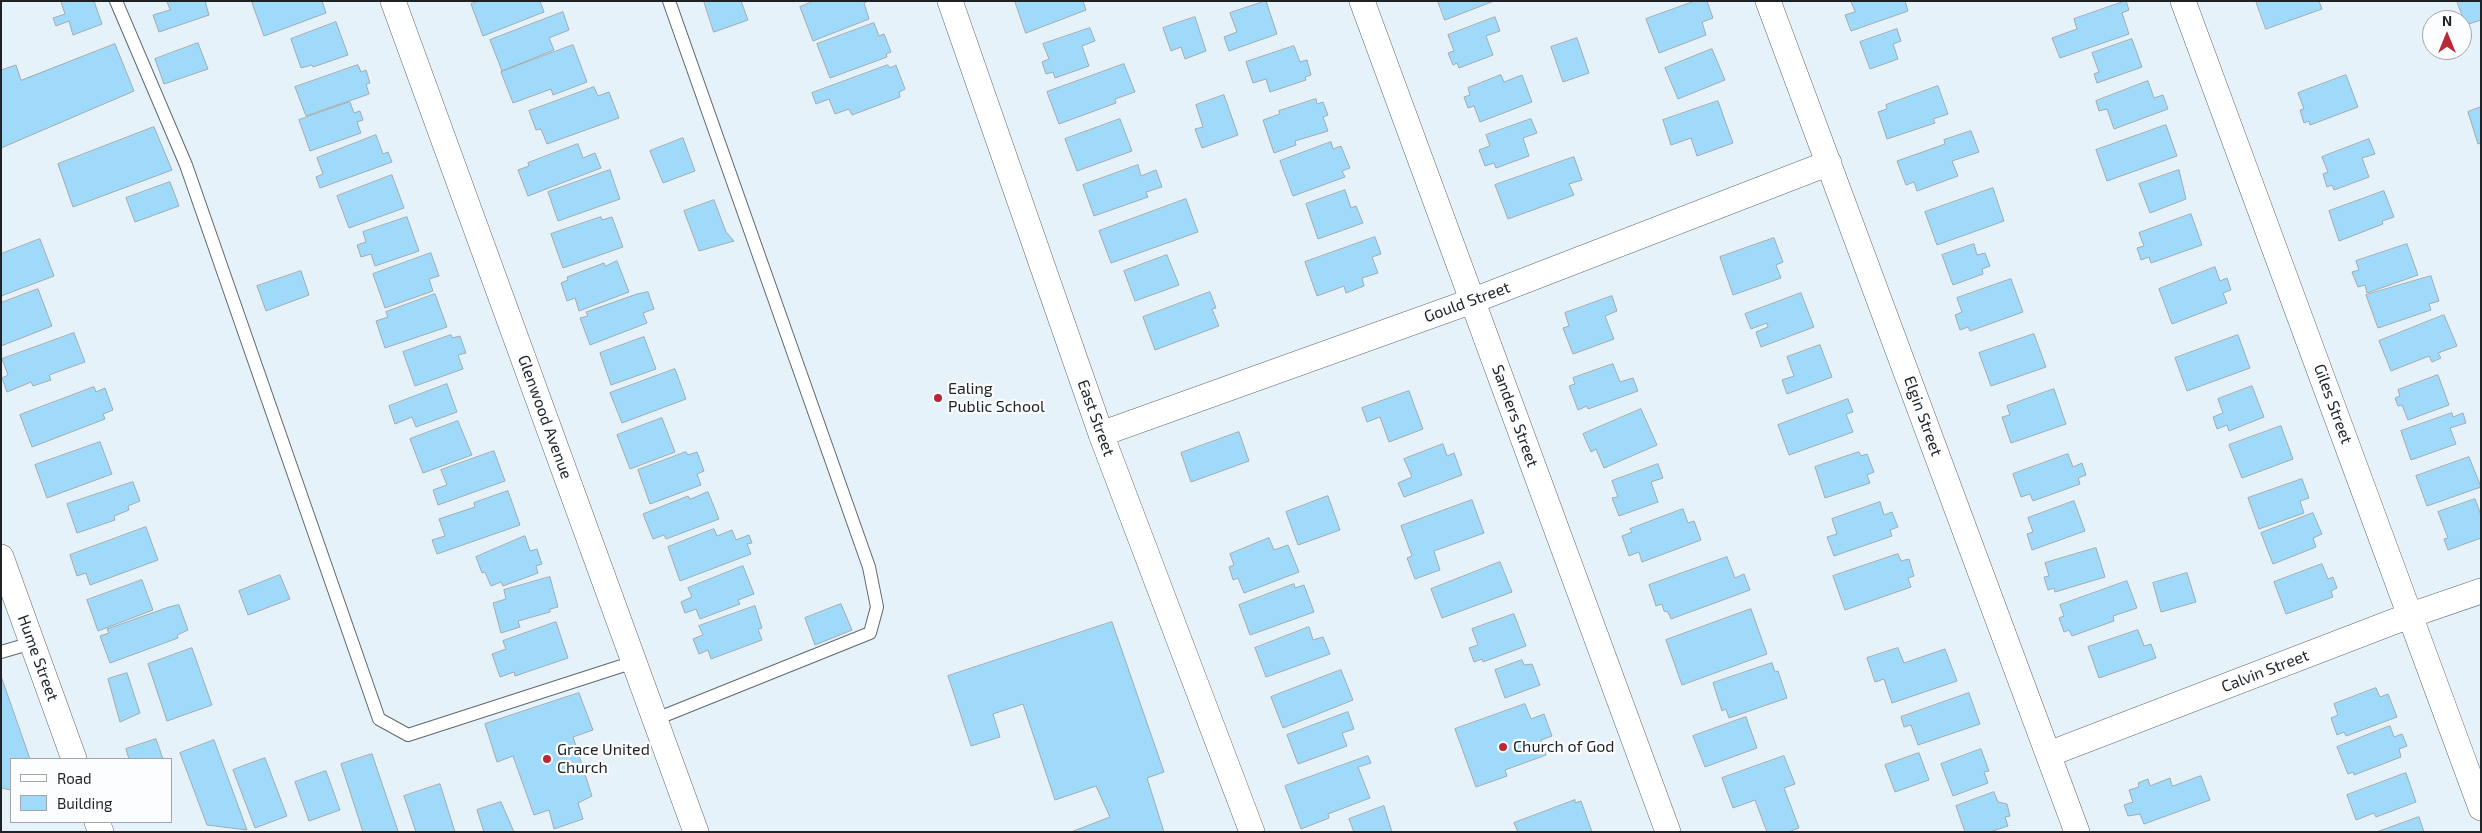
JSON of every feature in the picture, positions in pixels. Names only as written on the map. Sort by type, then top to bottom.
[{"type":"street","name":"Glenwood Avenue","points":[[394,1],[696,832]]},
{"type":"street","name":"East Street","points":[[950,1],[1101,434],[1252,832]]},
{"type":"street","name":"Sanders Street","points":[[1362,1],[1668,832]]},
{"type":"street","name":"Elgin Street","points":[[1768,1],[2077,832]]},
{"type":"street","name":"Giles Street","points":[[2183,1],[2481,808]]},
{"type":"street","name":"Gould Street","points":[[1101,434],[1472,301],[1829,163]]},
{"type":"street","name":"Hume Street","points":[[1,558],[74,758]]},
{"type":"street","name":"Calvin Street","points":[[2049,754],[2411,615],[2481,591]]},
{"type":"lane","points":[[116,1],[186,165],[379,720],[408,735],[634,662]]},
{"type":"lane","points":[[656,720],[870,632],[877,607],[869,568],[669,1]]},
{"type":"lane","points":[[1,652],[32,643]]},
{"type":"building","points":[[94,1],[102,24],[73,35],[69,21],[56,26],[53,18],[65,14],[61,2]]},
{"type":"building","points":[[167,1],[205,1],[209,15],[159,32],[153,15],[170,10]]},
{"type":"building","points":[[257,1],[322,1],[326,13],[264,36],[252,3]]},
{"type":"building","points":[[479,1],[540,1],[544,12],[483,36],[471,4]]},
{"type":"building","points":[[704,1],[741,1],[748,20],[714,32]]},
{"type":"building","points":[[814,1],[868,1],[864,3],[869,19],[813,41],[800,7]]},
{"type":"building","points":[[1015,1],[1083,1],[1086,10],[1026,33]]},
{"type":"building","points":[[1266,1],[1277,34],[1229,51],[1224,37],[1237,32],[1230,13]]},
{"type":"building","points":[[1438,1],[1494,1],[1445,20]]},
{"type":"building","points":[[1695,1],[1707,1],[1713,18],[1702,22],[1706,35],[1659,53],[1646,19]]},
{"type":"building","points":[[1851,1],[1905,1],[1908,11],[1851,31],[1845,15],[1855,12]]},
{"type":"building","points":[[2126,1],[2129,10],[2122,13],[2129,34],[2060,58],[2052,38],[2077,29],[2074,19]]},
{"type":"building","points":[[2256,1],[2319,1],[2322,9],[2266,29]]},
{"type":"building","points":[[2457,1],[2481,1],[2481,20],[2472,23],[2472,10],[2460,10]]},
{"type":"building","points":[[563,12],[569,30],[549,38],[554,50],[502,71],[490,40]]},
{"type":"building","points":[[1195,17],[1206,51],[1185,59],[1181,47],[1171,51],[1163,28]]},
{"type":"building","points":[[1495,17],[1500,31],[1486,36],[1493,55],[1459,68],[1457,63],[1453,65],[1448,53],[1454,51],[1448,35]]},
{"type":"building","points":[[336,22],[348,55],[313,67],[312,65],[301,68],[291,39]]},
{"type":"building","points":[[874,23],[879,36],[884,34],[891,52],[886,54],[887,57],[830,78],[817,44]]},
{"type":"building","points":[[1090,28],[1095,41],[1082,46],[1089,66],[1055,78],[1053,72],[1046,74],[1042,62],[1049,59],[1043,44]]},
{"type":"building","points":[[1897,29],[1901,41],[1893,44],[1898,59],[1870,69],[1860,42]]},
{"type":"building","points":[[1577,38],[1589,73],[1563,82],[1551,47]]},
{"type":"building","points":[[2132,39],[2142,67],[2097,83],[2094,74],[2099,72],[2092,53]]},
{"type":"building","points":[[198,43],[208,69],[164,84],[155,59]]},
{"type":"building","points":[[115,44],[134,91],[1,148],[1,70],[16,65],[21,80]]},
{"type":"building","points":[[573,45],[587,82],[553,95],[551,89],[513,103],[501,72]]},
{"type":"building","points":[[1294,46],[1300,62],[1307,60],[1311,75],[1305,77],[1306,80],[1270,92],[1266,79],[1253,83],[1246,62]]},
{"type":"building","points":[[1712,49],[1725,80],[1678,99],[1665,68]]},
{"type":"building","points":[[1124,64],[1135,92],[1115,99],[1116,103],[1059,124],[1047,92]]},
{"type":"building","points":[[358,65],[361,72],[366,70],[370,83],[366,84],[369,94],[306,116],[295,87]]},
{"type":"building","points":[[888,65],[890,68],[896,65],[905,89],[899,92],[900,97],[852,115],[849,109],[835,114],[829,99],[816,104],[812,93]]},
{"type":"building","points":[[1501,75],[1504,82],[1522,75],[1532,102],[1480,122],[1474,106],[1468,108],[1464,97],[1470,95],[1468,88]]},
{"type":"building","points":[[2346,75],[2358,107],[2310,125],[2309,121],[2304,123],[2300,110],[2304,109],[2298,93]]},
{"type":"building","points":[[2148,81],[2154,98],[2163,95],[2168,109],[2114,129],[2107,109],[2099,111],[2096,101]]},
{"type":"building","points":[[1938,86],[1948,114],[1933,119],[1935,123],[1887,139],[1878,112],[1887,109],[1886,105]]},
{"type":"building","points":[[594,87],[598,96],[609,92],[619,118],[547,144],[541,129],[536,130],[529,111]]},
{"type":"building","points":[[1224,95],[1238,135],[1202,148],[1195,129],[1203,127],[1196,105]]},
{"type":"building","points":[[1316,99],[1317,104],[1323,102],[1328,115],[1323,117],[1328,131],[1295,141],[1296,145],[1274,153],[1263,120],[1280,114],[1279,111]]},
{"type":"building","points":[[1718,101],[1733,143],[1697,156],[1691,138],[1671,145],[1663,120]]},
{"type":"building","points":[[350,102],[354,113],[360,111],[363,120],[357,122],[361,133],[310,151],[299,120]]},
{"type":"building","points":[[2481,107],[2481,143],[2478,144],[2468,112]]},
{"type":"building","points":[[1120,119],[1132,151],[1077,171],[1065,139]]},
{"type":"building","points":[[1531,119],[1537,133],[1523,138],[1529,156],[1496,168],[1494,163],[1485,166],[1479,150],[1490,146],[1486,135]]},
{"type":"building","points":[[2166,125],[2177,156],[2107,181],[2096,150]]},
{"type":"building","points":[[154,127],[172,170],[73,207],[58,164]]},
{"type":"building","points":[[1971,131],[1979,152],[1952,161],[1958,176],[1917,191],[1914,182],[1906,185],[1897,161],[1945,144],[1944,140]]},
{"type":"building","points":[[376,135],[383,154],[388,152],[392,162],[320,188],[316,177],[323,174],[317,158]]},
{"type":"building","points":[[683,138],[695,171],[663,183],[650,151]]},
{"type":"building","points":[[2369,139],[2375,154],[2362,158],[2369,177],[2334,190],[2332,185],[2327,187],[2323,174],[2328,172],[2322,157]]},
{"type":"building","points":[[1331,142],[1333,149],[1341,146],[1350,168],[1342,171],[1345,177],[1293,196],[1280,161]]},
{"type":"building","points":[[578,144],[583,158],[595,153],[601,168],[528,196],[518,170],[529,166],[528,163]]},
{"type":"building","points":[[1574,157],[1582,180],[1569,184],[1574,195],[1508,219],[1495,185]]},
{"type":"building","points":[[1138,165],[1141,176],[1156,170],[1162,187],[1146,192],[1148,197],[1094,216],[1083,185]]},
{"type":"building","points":[[610,170],[620,199],[558,221],[548,192]]},
{"type":"building","points":[[2179,170],[2186,199],[2150,213],[2139,184]]},
{"type":"building","points":[[392,175],[404,208],[349,228],[337,196]]},
{"type":"building","points":[[170,182],[179,206],[135,222],[126,198]]},
{"type":"building","points":[[1993,188],[2004,221],[1937,245],[1925,212]]},
{"type":"building","points":[[1345,190],[1351,208],[1356,206],[1363,223],[1318,239],[1306,204]]},
{"type":"building","points":[[2384,191],[2394,217],[2382,221],[2383,224],[2339,241],[2329,211]]},
{"type":"building","points":[[1186,199],[1198,232],[1111,263],[1099,231]]},
{"type":"building","points":[[714,200],[726,232],[734,241],[699,251],[684,211]]},
{"type":"building","points":[[2191,214],[2202,245],[2151,263],[2149,257],[2141,260],[2137,248],[2144,246],[2139,233]]},
{"type":"building","points":[[407,217],[419,251],[375,266],[371,254],[361,257],[357,245],[366,242],[363,232]]},
{"type":"building","points":[[601,217],[602,220],[612,217],[623,247],[563,268],[551,234]]},
{"type":"building","points":[[1375,237],[1381,254],[1372,257],[1378,273],[1362,278],[1364,286],[1346,293],[1344,286],[1317,296],[1305,262]]},
{"type":"building","points":[[1774,238],[1783,262],[1776,265],[1781,278],[1733,295],[1720,257]]},
{"type":"building","points":[[40,239],[54,276],[1,296],[1,254]]},
{"type":"building","points":[[1974,244],[1977,255],[1985,253],[1990,266],[1982,269],[1983,274],[1953,285],[1942,255]]},
{"type":"building","points":[[2407,244],[2418,275],[2367,293],[2365,285],[2358,287],[2352,272],[2359,270],[2356,261]]},
{"type":"building","points":[[431,253],[439,276],[429,279],[433,291],[385,308],[373,274]]},
{"type":"building","points":[[1167,255],[1179,285],[1135,301],[1124,271]]},
{"type":"building","points":[[617,261],[629,292],[579,311],[575,298],[567,301],[561,283],[568,280],[567,277],[604,263],[605,266]]},
{"type":"building","points":[[2215,267],[2220,281],[2227,278],[2231,290],[2223,293],[2227,303],[2172,324],[2159,289]]},
{"type":"building","points":[[301,271],[309,295],[266,311],[257,286]]},
{"type":"building","points":[[2431,276],[2439,301],[2429,304],[2431,310],[2378,328],[2366,295]]},
{"type":"building","points":[[2011,279],[2023,312],[1970,331],[1968,327],[1960,330],[1955,315],[1962,312],[1957,298]]},
{"type":"building","points":[[38,289],[52,326],[1,346],[1,303]]},
{"type":"building","points":[[648,292],[654,309],[643,313],[647,323],[590,345],[580,318],[588,316],[586,312]]},
{"type":"building","points":[[1210,292],[1216,308],[1212,309],[1219,326],[1155,350],[1143,317]]},
{"type":"building","points":[[1801,293],[1814,327],[1761,347],[1756,332],[1768,327],[1767,323],[1751,329],[1745,314]]},
{"type":"building","points":[[435,294],[447,327],[385,348],[376,321],[388,317],[386,312]]},
{"type":"building","points":[[1612,296],[1617,311],[1605,316],[1614,339],[1573,354],[1563,328],[1569,326],[1565,313]]},
{"type":"building","points":[[2444,315],[2457,346],[2438,353],[2441,358],[2432,362],[2429,356],[2391,371],[2379,341]]},
{"type":"building","points":[[74,333],[85,362],[49,375],[51,380],[33,386],[31,382],[7,392],[2,378],[8,375],[2,359]]},
{"type":"building","points":[[2034,334],[2046,367],[1991,386],[1979,353]]},
{"type":"building","points":[[451,335],[452,338],[460,336],[466,353],[458,355],[463,369],[415,386],[403,352]]},
{"type":"building","points":[[2238,335],[2250,368],[2187,391],[2175,358]]},
{"type":"building","points":[[644,337],[656,369],[611,385],[600,353]]},
{"type":"building","points":[[1820,345],[1832,377],[1787,394],[1782,380],[1794,376],[1787,357]]},
{"type":"building","points":[[1613,364],[1620,382],[1633,378],[1638,391],[1588,409],[1587,406],[1578,410],[1569,386],[1575,384],[1573,378]]},
{"type":"building","points":[[675,369],[686,399],[622,423],[610,393]]},
{"type":"building","points":[[2438,375],[2449,405],[2408,420],[2402,405],[2398,406],[2395,398],[2400,396],[2398,390]]},
{"type":"building","points":[[447,384],[457,412],[416,427],[412,417],[395,424],[389,406]]},
{"type":"building","points":[[2252,386],[2264,417],[2229,431],[2227,425],[2217,429],[2213,417],[2223,413],[2218,399]]},
{"type":"building","points":[[94,387],[96,392],[105,388],[113,410],[103,414],[105,419],[32,447],[20,415]]},
{"type":"building","points":[[2054,389],[2066,424],[2011,443],[2002,417],[2010,415],[2007,406]]},
{"type":"building","points":[[1409,391],[1423,429],[1389,442],[1380,417],[1367,422],[1362,408]]},
{"type":"building","points":[[1848,399],[1853,412],[1846,414],[1853,432],[1789,455],[1778,425]]},
{"type":"building","points":[[1641,409],[1657,445],[1604,468],[1596,449],[1591,452],[1583,434]]},
{"type":"building","points":[[2452,413],[2453,417],[2463,413],[2466,423],[2450,428],[2456,444],[2411,460],[2401,431]]},
{"type":"building","points":[[662,418],[675,452],[630,469],[617,435]]},
{"type":"building","points":[[458,421],[472,455],[423,473],[410,439]]},
{"type":"building","points":[[2281,426],[2293,459],[2242,478],[2229,445]]},
{"type":"building","points":[[1239,432],[1249,461],[1191,482],[1181,453]]},
{"type":"building","points":[[100,442],[112,474],[47,498],[35,465]]},
{"type":"building","points":[[1443,444],[1447,456],[1454,453],[1462,475],[1404,497],[1398,483],[1412,477],[1404,459]]},
{"type":"building","points":[[494,451],[505,481],[438,505],[433,490],[447,485],[441,470]]},
{"type":"building","points":[[686,452],[688,455],[697,452],[704,471],[697,474],[701,485],[650,504],[638,470]]},
{"type":"building","points":[[1859,452],[1861,456],[1867,454],[1874,472],[1867,475],[1870,483],[1825,498],[1815,467]]},
{"type":"building","points":[[2068,454],[2073,467],[2082,463],[2086,475],[2078,478],[2080,484],[2033,501],[2030,494],[2021,497],[2013,474]]},
{"type":"building","points":[[2469,457],[2481,487],[2427,506],[2416,476]]},
{"type":"building","points":[[1658,464],[1663,478],[1651,482],[1658,502],[1619,516],[1612,498],[1618,497],[1612,481]]},
{"type":"building","points":[[2302,479],[2309,498],[2300,501],[2304,513],[2259,529],[2248,498]]},
{"type":"building","points":[[133,482],[140,501],[128,506],[129,510],[114,516],[115,520],[77,533],[67,504]]},
{"type":"building","points":[[508,491],[520,525],[437,554],[432,540],[445,536],[439,519],[475,507],[474,503]]},
{"type":"building","points":[[708,492],[719,519],[666,539],[664,535],[653,539],[643,514],[688,496],[690,499]]},
{"type":"building","points":[[1328,496],[1340,530],[1298,545],[1286,512]]},
{"type":"building","points":[[2475,499],[2481,515],[2481,538],[2448,550],[2444,539],[2448,538],[2438,512]]},
{"type":"building","points":[[1472,500],[1484,533],[1434,551],[1440,570],[1415,579],[1407,558],[1412,556],[1401,526]]},
{"type":"building","points":[[2074,501],[2085,531],[2032,550],[2027,534],[2033,532],[2028,518]]},
{"type":"building","points":[[1880,502],[1884,515],[1892,512],[1898,527],[1890,530],[1892,536],[1834,556],[1827,537],[1837,534],[1832,519]]},
{"type":"building","points":[[1683,509],[1688,523],[1694,521],[1701,540],[1642,562],[1639,552],[1629,556],[1622,536],[1632,532],[1630,529]]},
{"type":"building","points":[[2313,513],[2322,534],[2313,538],[2316,547],[2273,564],[2261,533]]},
{"type":"building","points":[[146,527],[158,560],[90,585],[86,573],[77,576],[70,555]]},
{"type":"building","points":[[714,529],[717,536],[732,530],[736,540],[749,535],[752,543],[747,544],[751,554],[680,581],[668,547]]},
{"type":"building","points":[[525,536],[530,551],[537,549],[542,564],[536,566],[538,573],[503,586],[501,582],[491,586],[485,572],[482,573],[476,557]]},
{"type":"building","points":[[1269,538],[1274,550],[1288,545],[1299,572],[1244,593],[1238,578],[1233,580],[1229,567],[1234,565],[1230,554]]},
{"type":"building","points":[[2096,548],[2105,577],[2055,592],[2054,588],[2048,590],[2044,577],[2049,576],[2045,563]]},
{"type":"building","points":[[1898,554],[1901,561],[1909,559],[1914,576],[1908,578],[1911,587],[1845,610],[1833,576]]},
{"type":"building","points":[[1727,557],[1735,578],[1744,574],[1750,590],[1671,619],[1668,612],[1664,611],[1662,604],[1656,606],[1649,585]]},
{"type":"building","points":[[1500,562],[1512,592],[1442,618],[1431,589]]},
{"type":"building","points":[[2322,564],[2328,579],[2333,577],[2337,588],[2331,591],[2333,597],[2286,614],[2274,582]]},
{"type":"building","points":[[743,566],[754,594],[738,600],[740,604],[700,619],[696,609],[685,613],[681,602],[692,597],[688,588]]},
{"type":"building","points":[[2187,573],[2196,602],[2161,612],[2153,583]]},
{"type":"building","points":[[280,575],[290,599],[248,615],[239,591]]},
{"type":"building","points":[[550,577],[558,607],[550,609],[550,612],[518,621],[520,627],[501,633],[493,603],[506,599],[504,590]]},
{"type":"building","points":[[142,580],[153,610],[98,631],[87,600]]},
{"type":"building","points":[[2127,581],[2137,608],[2113,616],[2114,621],[2072,636],[2069,630],[2064,632],[2059,618],[2064,616],[2060,605]]},
{"type":"building","points":[[1294,584],[1295,588],[1304,585],[1314,612],[1250,635],[1239,605]]},
{"type":"building","points":[[841,604],[852,630],[815,645],[805,618]]},
{"type":"building","points":[[179,605],[188,630],[177,635],[178,638],[110,663],[100,636],[109,633],[107,629]]},
{"type":"building","points":[[755,606],[762,628],[758,629],[762,640],[711,659],[708,650],[699,654],[693,639],[703,635],[699,626]]},
{"type":"building","points":[[1751,609],[1767,654],[1682,685],[1666,640]]},
{"type":"building","points":[[1514,614],[1526,646],[1483,662],[1482,659],[1474,662],[1469,648],[1478,645],[1472,629]]},
{"type":"building","points":[[556,622],[568,658],[515,676],[514,672],[500,677],[492,654],[506,649],[503,641]]},
{"type":"building","points":[[1112,622],[1164,772],[1147,778],[1164,832],[1071,832],[1110,817],[1096,786],[1055,800],[1023,704],[993,714],[1000,737],[971,746],[948,676]]},
{"type":"building","points":[[1309,627],[1313,640],[1323,637],[1330,654],[1266,677],[1255,648]]},
{"type":"building","points":[[2138,630],[2144,646],[2151,644],[2156,658],[2099,678],[2088,647]]},
{"type":"building","points":[[192,648],[212,705],[167,721],[148,664]]},
{"type":"building","points":[[1898,648],[1904,663],[1945,649],[1957,681],[1892,703],[1884,679],[1875,682],[1867,658]]},
{"type":"building","points":[[1522,660],[1524,665],[1532,664],[1540,685],[1505,698],[1495,670]]},
{"type":"building","points":[[1772,663],[1775,672],[1778,671],[1787,698],[1729,718],[1726,709],[1722,711],[1713,683]]},
{"type":"building","points":[[1341,670],[1353,700],[1283,728],[1271,697]]},
{"type":"building","points":[[127,673],[140,713],[120,722],[108,679]]},
{"type":"building","points":[[1,676],[30,758],[10,758],[10,790],[1,788]]},
{"type":"building","points":[[2376,688],[2380,697],[2388,694],[2397,717],[2346,736],[2344,732],[2337,735],[2331,718],[2338,715],[2334,704]]},
{"type":"building","name":"Grace United Church","points":[[579,693],[593,730],[573,737],[592,796],[578,803],[583,819],[554,829],[549,810],[534,815],[513,756],[497,762],[485,724]]},
{"type":"building","points":[[1969,693],[1980,724],[1918,745],[1911,725],[1904,727],[1901,717]]},
{"type":"building","name":"Church of God","points":[[1525,704],[1531,719],[1544,714],[1552,736],[1541,740],[1546,755],[1505,770],[1507,776],[1476,787],[1455,729]]},
{"type":"building","points":[[1348,712],[1354,729],[1342,733],[1347,746],[1298,764],[1287,735]]},
{"type":"building","points":[[1746,717],[1757,748],[1705,767],[1693,736]]},
{"type":"building","points":[[2390,726],[2394,737],[2402,734],[2407,746],[2399,749],[2401,757],[2354,775],[2353,772],[2348,774],[2337,747]]},
{"type":"building","points":[[156,739],[163,758],[129,758],[126,749]]},
{"type":"building","points":[[214,740],[247,830],[207,825],[180,753]]},
{"type":"building","points":[[1981,749],[1989,771],[1984,772],[1988,783],[1953,796],[1941,764]]},
{"type":"building","points":[[1919,753],[1929,780],[1895,792],[1885,765]]},
{"type":"building","points":[[372,754],[398,831],[396,832],[363,832],[341,764]]},
{"type":"building","points":[[1368,756],[1371,763],[1358,767],[1370,798],[1328,814],[1329,818],[1301,829],[1285,786]]},
{"type":"building","points":[[1784,756],[1795,784],[1784,788],[1799,828],[1788,832],[1767,832],[1755,800],[1733,808],[1722,778]]},
{"type":"building","points":[[265,758],[287,816],[255,828],[233,770]]},
{"type":"building","points":[[326,771],[340,810],[309,821],[295,782]]},
{"type":"building","points":[[2406,773],[2416,802],[2376,817],[2374,813],[2356,820],[2347,795]]},
{"type":"building","points":[[2201,776],[2210,800],[2144,824],[2140,814],[2128,816],[2124,805],[2133,802],[2129,790],[2139,787],[2138,783],[2148,779],[2150,786],[2170,778],[2172,786]]},
{"type":"building","points":[[440,784],[455,832],[416,832],[404,796]]},
{"type":"building","points":[[1994,792],[1998,802],[2007,804],[2010,816],[2005,817],[2008,826],[1990,832],[1965,832],[1956,806]]},
{"type":"building","points":[[1575,800],[1575,803],[1581,801],[1592,832],[1518,832],[1514,823]]},
{"type":"building","points":[[501,802],[514,832],[484,832],[477,810]]},
{"type":"building","points":[[1384,806],[1392,832],[1354,832],[1349,819]]},
{"type":"building","points":[[2419,817],[2424,832],[2377,832]]},
{"type":"place","name":"Ealing Public School","points":[[938,398]]},
{"type":"place","name":"Church of God","points":[[1503,747]]},
{"type":"place","name":"Grace United Church","points":[[547,759]]}]
